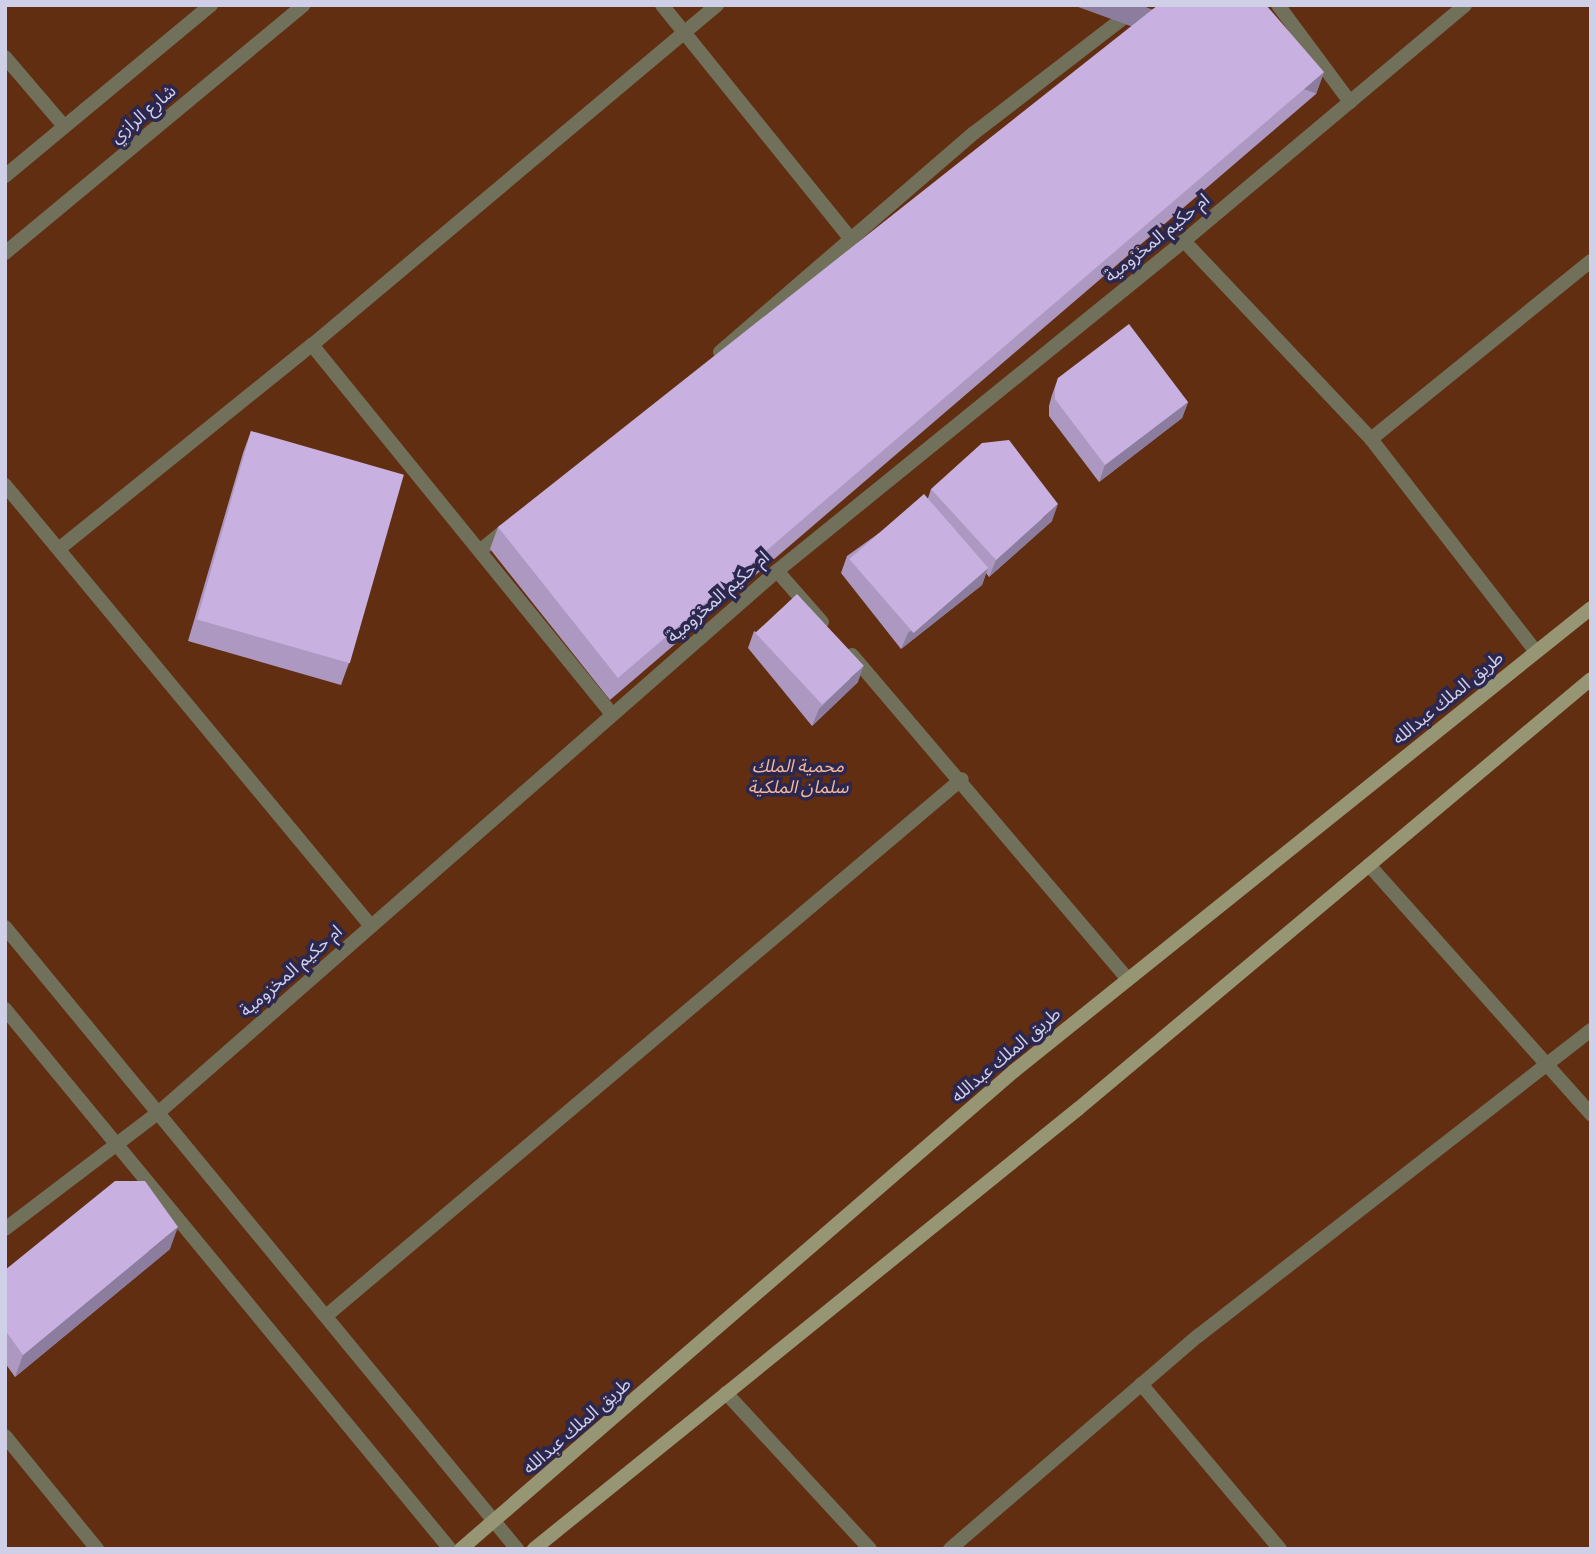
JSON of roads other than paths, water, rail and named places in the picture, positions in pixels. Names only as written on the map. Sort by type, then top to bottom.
[{"type":"main road","name":"طريق الملك عبدالله","points":[[461,1549],[1014,1071],[1591,608]]},
{"type":"main road","points":[[534,1549],[1078,1109],[1591,679]]},
{"type":"street","points":[[5,176],[211,5]]},
{"type":"street","name":"شارع الرازي","points":[[5,253],[304,5]]},
{"type":"street","points":[[662,5],[851,239]]},
{"type":"street","points":[[60,548],[312,345],[717,5]]},
{"type":"street","points":[[707,364],[974,133],[1140,5]]},
{"type":"street","points":[[1278,5],[1350,102]]},
{"type":"street","name":"ام حكيم المخزومية","points":[[5,1229],[118,1146],[777,571],[1184,242],[1465,5]]},
{"type":"street","points":[[5,57],[64,126]]},
{"type":"street","points":[[1184,242],[1371,439],[1536,652]]},
{"type":"street","points":[[1371,439],[1591,261]]},
{"type":"street","points":[[312,345],[482,549],[612,715]]},
{"type":"street","points":[[5,485],[371,926]]},
{"type":"street","points":[[482,549],[525,514]]},
{"type":"street","points":[[777,571],[962,779],[1128,979]]},
{"type":"street","points":[[326,1316],[962,779]]},
{"type":"street","points":[[1369,865],[1591,1114]]},
{"type":"street","points":[[5,926],[517,1549]]},
{"type":"street","points":[[5,1009],[450,1549]]},
{"type":"street","points":[[950,1549],[1142,1384],[1591,1030]]},
{"type":"street","points":[[1142,1384],[1280,1549]]},
{"type":"street","points":[[726,1393],[870,1549]]},
{"type":"street","points":[[5,1436],[97,1549]]},
{"type":"park label","name":"محمية الملك سلمان الملكية","points":[[798,777]]}]
